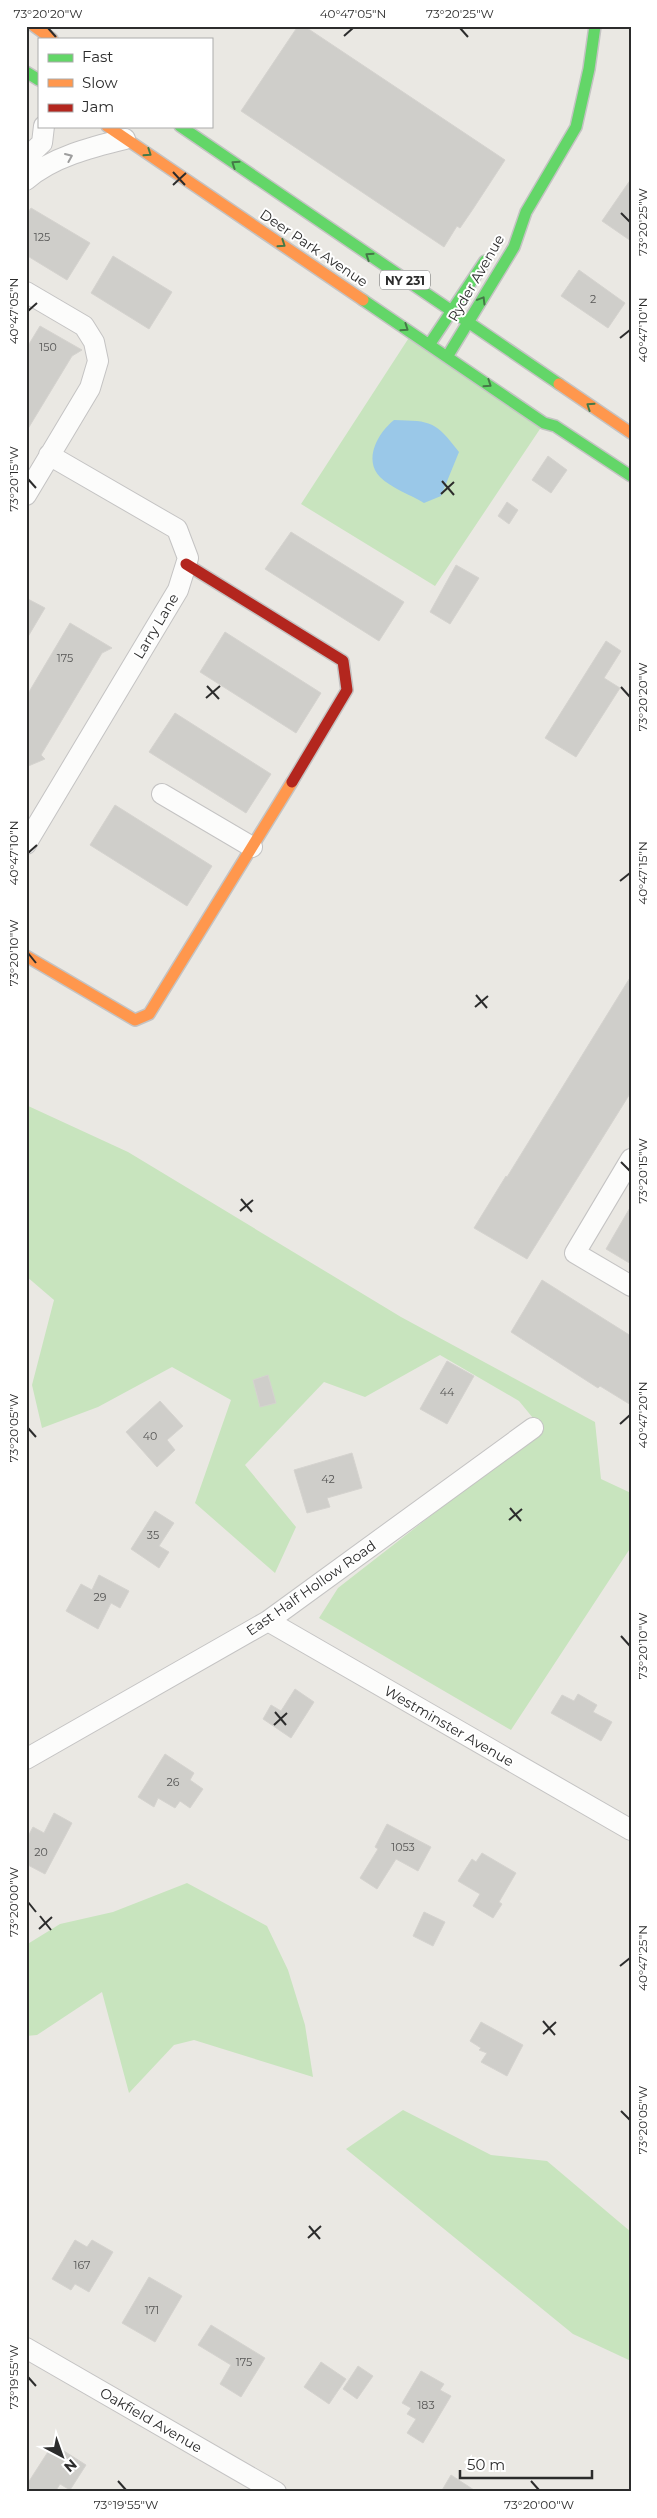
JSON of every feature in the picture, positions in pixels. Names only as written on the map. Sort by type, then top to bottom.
[{"type":"street","points":[[34,26],[51,38]]},
{"type":"street","name":"Ryder Avenue","points":[[448,357],[514,247],[526,212],[576,127],[589,69],[595,26]]},
{"type":"street","points":[[26,72],[38,79]]},
{"type":"street","points":[[26,158],[42,143],[44,128]]},
{"type":"street","name":"Deer Park Avenue","points":[[110,128],[544,423],[555,426],[631,476]]},
{"type":"street","name":"Deer Park Avenue","points":[[183,128],[631,433]]},
{"type":"street","points":[[26,180],[36,171],[94,146],[125,139]]},
{"type":"street","name":"Ryder Avenue","points":[[504,236],[526,212]]},
{"type":"street","name":"Ryder Avenue","points":[[429,345],[493,249]]},
{"type":"street","points":[[26,292],[84,326],[94,342],[98,361],[90,388],[26,494]]},
{"type":"street","name":"Larry Lane","points":[[26,844],[178,590],[188,558],[177,529],[49,455]]},
{"type":"street","points":[[26,956],[134,1020],[142,1019],[149,1014],[342,701],[346,690],[346,671],[343,661],[186,564]]},
{"type":"street","points":[[162,794],[252,847]]},
{"type":"street","points":[[631,1159],[576,1253],[631,1286]]},
{"type":"street","name":"East Half Hollow Road","points":[[26,1759],[268,1621],[533,1428]]},
{"type":"street","name":"Westminster Avenue","points":[[268,1621],[631,1830]]},
{"type":"street","name":"Oakfield Avenue","points":[[26,2348],[276,2492]]},
{"type":"green space","points":[[412,333],[544,423],[435,586],[301,504]]},
{"type":"green space","points":[[26,1105],[128,1152],[401,1317],[595,1422],[601,1479],[631,1493],[631,1547],[511,1730],[319,1618],[338,1588],[542,1429],[519,1401],[440,1355],[365,1397],[324,1382],[245,1465],[296,1527],[275,1573],[195,1503],[231,1400],[172,1367],[98,1407],[42,1428],[32,1385],[54,1300],[26,1276]]},
{"type":"green space","points":[[187,1883],[267,1926],[288,1970],[305,2025],[313,2077],[194,2040],[174,2045],[129,2093],[102,1992],[37,2035],[26,2036],[26,1945],[60,1924],[113,1912]]},
{"type":"green space","points":[[403,2110],[491,2155],[547,2161],[631,2232],[631,2361],[573,2334],[346,2149]]},
{"type":"water","points":[[394,420],[425,422],[432,425],[444,434],[459,452],[441,496],[424,503],[390,485],[375,470],[373,454],[378,439]]},
{"type":"building","points":[[298,26],[304,26],[505,160],[460,228],[457,226],[444,247],[241,111]]},
{"type":"building","points":[[631,179],[631,241],[602,221]]},
{"type":"building","points":[[31,208],[90,243],[67,280],[26,255],[26,215]]},
{"type":"building","points":[[113,256],[172,292],[149,329],[91,293]]},
{"type":"building","points":[[579,270],[625,303],[608,328],[561,296]]},
{"type":"building","points":[[40,326],[82,350],[72,356],[26,432],[26,349]]},
{"type":"building","points":[[548,456],[567,470],[551,493],[532,480]]},
{"type":"building","points":[[507,502],[518,510],[509,524],[498,516]]},
{"type":"building","points":[[291,532],[404,602],[379,641],[265,569]]},
{"type":"building","points":[[456,565],[479,578],[450,624],[430,612]]},
{"type":"building","points":[[26,598],[45,608],[26,640]]},
{"type":"building","points":[[70,623],[112,648],[102,653],[41,755],[45,759],[26,767],[26,697]]},
{"type":"building","points":[[225,632],[321,693],[296,733],[200,672]]},
{"type":"building","points":[[606,641],[621,651],[604,678],[620,688],[576,757],[545,738]]},
{"type":"building","points":[[175,713],[271,774],[246,813],[149,752]]},
{"type":"building","points":[[115,805],[212,866],[187,906],[90,845]]},
{"type":"building","points":[[631,976],[631,1092],[527,1259],[474,1228]]},
{"type":"building","points":[[631,1206],[631,1264],[606,1249]]},
{"type":"building","points":[[542,1280],[631,1336],[631,1405],[600,1386],[598,1388],[511,1332]]},
{"type":"building","points":[[447,1361],[474,1376],[447,1424],[420,1409]]},
{"type":"building","points":[[268,1375],[276,1403],[260,1407],[253,1380]]},
{"type":"building","points":[[160,1401],[183,1426],[167,1440],[175,1450],[157,1467],[126,1432]]},
{"type":"building","points":[[352,1453],[362,1488],[327,1498],[330,1507],[307,1513],[294,1470]]},
{"type":"building","points":[[155,1511],[174,1523],[159,1546],[169,1552],[159,1568],[131,1549]]},
{"type":"building","points":[[99,1575],[129,1591],[120,1608],[111,1603],[98,1629],[66,1611],[81,1584],[92,1590]]},
{"type":"building","points":[[295,1689],[314,1702],[291,1738],[263,1719],[271,1705],[281,1711]]},
{"type":"building","points":[[578,1694],[597,1705],[593,1712],[612,1722],[601,1741],[551,1713],[562,1695],[574,1701]]},
{"type":"building","points":[[165,1754],[194,1773],[190,1780],[203,1789],[190,1808],[180,1801],[175,1808],[158,1798],[154,1807],[138,1797]]},
{"type":"building","points":[[54,1813],[72,1823],[45,1874],[26,1864],[26,1840],[33,1827],[44,1833]]},
{"type":"building","points":[[387,1824],[431,1847],[418,1871],[396,1859],[377,1889],[360,1878],[378,1849],[375,1847]]},
{"type":"building","points":[[482,1853],[516,1873],[499,1902],[502,1904],[493,1918],[473,1906],[480,1894],[458,1881],[472,1859],[476,1862]]},
{"type":"building","points":[[424,1912],[445,1922],[433,1946],[413,1936]]},
{"type":"building","points":[[481,2022],[523,2045],[507,2076],[481,2062],[487,2053],[479,2050],[481,2048],[470,2041]]},
{"type":"building","points":[[75,2240],[87,2247],[92,2240],[113,2252],[89,2292],[75,2284],[71,2290],[52,2279]]},
{"type":"building","points":[[149,2277],[182,2296],[155,2342],[122,2323]]},
{"type":"building","points":[[211,2325],[265,2358],[241,2397],[220,2384],[231,2365],[198,2345]]},
{"type":"building","points":[[321,2362],[346,2379],[329,2404],[304,2387]]},
{"type":"building","points":[[358,2366],[373,2376],[357,2399],[343,2389]]},
{"type":"building","points":[[421,2371],[444,2384],[440,2390],[451,2396],[423,2443],[407,2433],[416,2419],[407,2414],[411,2408],[402,2403]]},
{"type":"building","points":[[53,2444],[86,2465],[70,2490],[60,2484],[55,2492],[26,2492],[26,2486]]},
{"type":"building","points":[[451,2475],[477,2492],[441,2492]]},
{"type":"traffic: fast","points":[[447,357],[514,247],[526,212],[576,127],[589,69],[595,26]]},
{"type":"traffic: fast","points":[[26,72],[38,79]]},
{"type":"traffic: fast","points":[[183,128],[559,384]]},
{"type":"traffic: fast","points":[[429,345],[485,261]]},
{"type":"traffic: fast","points":[[363,300],[544,423],[555,426],[631,476]]},
{"type":"traffic: slow","points":[[34,26],[51,38]]},
{"type":"traffic: slow","points":[[110,128],[363,300]]},
{"type":"traffic: slow","points":[[559,384],[631,433]]},
{"type":"traffic: slow","points":[[26,956],[135,1020],[149,1014],[292,782]]},
{"type":"traffic: jam","points":[[186,564],[343,661],[347,690],[292,782]]}]
